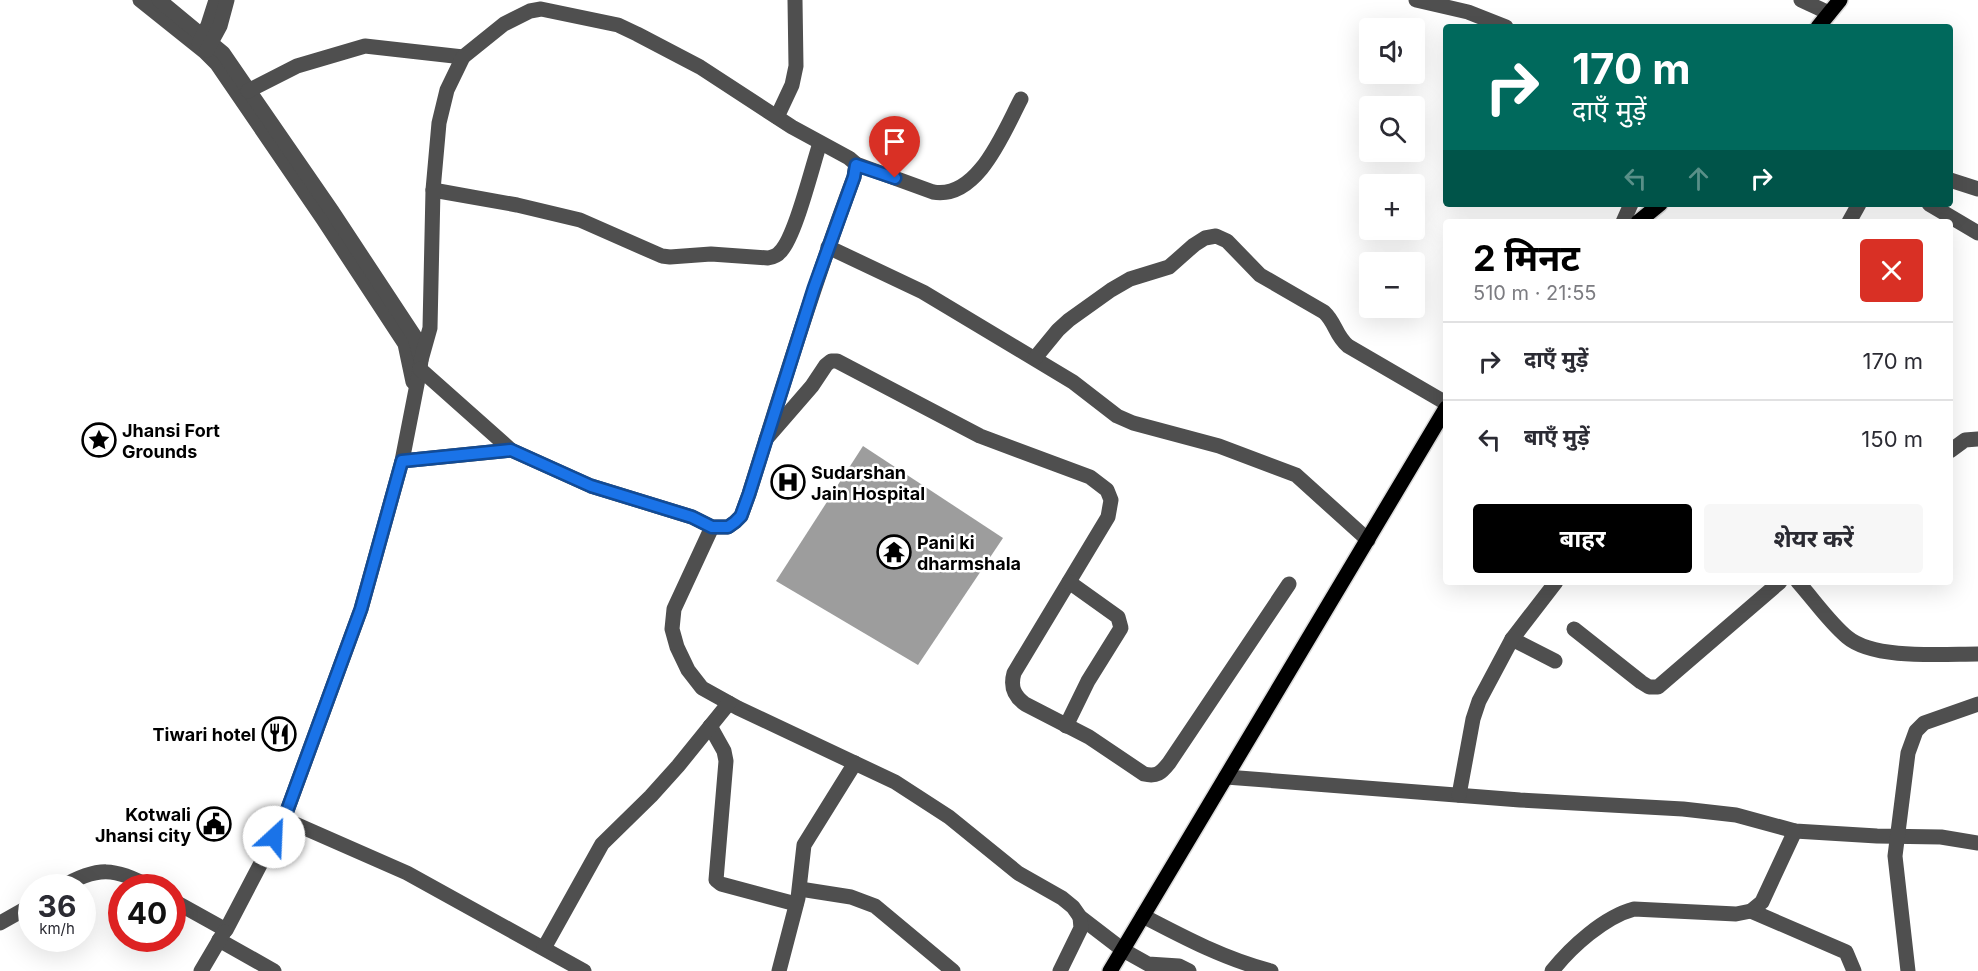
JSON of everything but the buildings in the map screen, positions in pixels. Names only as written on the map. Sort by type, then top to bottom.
[{"type":"main road","points":[[1820,24],[1840,0]]},
{"type":"main road","points":[[1642,219],[1656,207]]},
{"type":"main road","points":[[1110,971],[1443,413]]},
{"type":"street","points":[[140,0],[204,44],[223,53],[332,211],[415,338],[421,364],[511,450],[591,486],[692,517],[712,527],[728,527],[741,516],[828,247],[854,177],[856,165]]},
{"type":"street","points":[[159,0],[204,44],[405,344],[411,364],[415,394]]},
{"type":"street","points":[[204,44],[216,0]]},
{"type":"street","points":[[204,44],[224,14],[227,0]]},
{"type":"street","points":[[777,117],[792,85],[796,66],[795,0]]},
{"type":"street","points":[[1416,0],[1468,12],[1498,24]]},
{"type":"street","points":[[1801,0],[1829,13]]},
{"type":"street","points":[[201,971],[284,819],[361,609],[402,461],[430,328],[433,190],[439,123],[447,90],[464,57],[530,5],[618,25],[700,67],[777,117],[853,160],[856,165],[933,192],[945,194],[969,182],[983,168],[1021,99]]},
{"type":"street","points":[[248,91],[297,66],[365,46],[464,57]]},
{"type":"street","points":[[433,190],[539,209],[580,220],[662,256],[711,254],[768,258],[782,251],[791,234],[820,143]]},
{"type":"street","points":[[1953,181],[1978,189]]},
{"type":"street","points":[[1934,207],[1978,233]]},
{"type":"street","points":[[1035,358],[1069,320],[1111,290],[1130,279],[1169,267],[1204,238],[1216,236],[1227,241],[1260,274],[1324,312],[1330,317],[1340,339],[1348,346],[1443,401]]},
{"type":"street","points":[[828,247],[923,292],[1073,382],[1117,416],[1132,423],[1219,446],[1296,475],[1368,540]]},
{"type":"street","points":[[766,439],[812,386],[826,365],[831,361],[837,361],[980,436],[1090,477],[1107,490],[1111,500],[1108,517],[1014,673],[1013,691],[1018,698],[1099,744],[1144,774],[1152,776],[1161,773],[1289,584]]},
{"type":"street","points":[[1953,449],[1965,440],[1978,439]]},
{"type":"street","points":[[402,461],[511,450]]},
{"type":"street","points":[[712,527],[674,609],[672,629],[687,670],[702,688],[895,782],[949,818],[999,860],[1062,898],[1080,917],[1123,950],[1148,964],[1179,966],[1189,971]]},
{"type":"street","points":[[1066,726],[1088,681],[1122,628],[1118,617],[1069,582]]},
{"type":"street","points":[[1459,795],[1473,719],[1479,701],[1512,639],[1554,585]]},
{"type":"street","points":[[1574,629],[1641,682],[1649,687],[1658,687],[1777,585]]},
{"type":"street","points":[[1801,585],[1847,637],[1868,649],[1895,653],[1978,654]]},
{"type":"street","points":[[1512,639],[1555,661]]},
{"type":"street","points":[[544,948],[602,844],[651,796],[729,703]]},
{"type":"street","points":[[1908,971],[1895,856],[1908,753],[1916,731],[1924,723],[1978,704]]},
{"type":"street","points":[[710,726],[724,751],[726,761],[716,880],[721,884],[798,897],[850,897],[875,906],[953,971]]},
{"type":"street","points":[[779,971],[798,897],[804,845],[855,763]]},
{"type":"street","points":[[1226,777],[1694,810],[1736,815],[1795,831],[1941,837],[1978,843]]},
{"type":"street","points":[[284,819],[407,873],[584,971]]},
{"type":"street","points":[[1552,971],[1591,933],[1619,913],[1634,909],[1736,914],[1751,911],[1762,902],[1795,831]]},
{"type":"street","points":[[88,874],[115,871],[122,874]]},
{"type":"street","points":[[186,910],[274,971]]},
{"type":"street","points":[[1751,911],[1846,952],[1854,971]]},
{"type":"street","points":[[0,923],[18,913]]},
{"type":"street","points":[[1143,916],[1207,949],[1271,971]]},
{"type":"street","points":[[1060,971],[1081,928],[1080,917]]},
{"type":"shaded area","points":[[863,446],[1003,538],[918,665],[776,581]]},
{"type":"place","name":"Jhansi Fort Grounds","points":[[99,440]]},
{"type":"place","name":"Sudarshan Jain Hospital","points":[[788,482]]},
{"type":"place","name":"Pani ki dharmshala","points":[[894,552]]},
{"type":"place","name":"Tiwari hotel","points":[[279,734]]},
{"type":"place","name":"Kotwali Jhansi city","points":[[214,824]]},
{"type":"route","points":[[274,837],[284,819],[361,609],[402,461],[511,450],[591,486],[692,517],[712,527],[728,527],[741,516],[749,494],[814,288],[854,177],[856,165],[895,178]]}]
